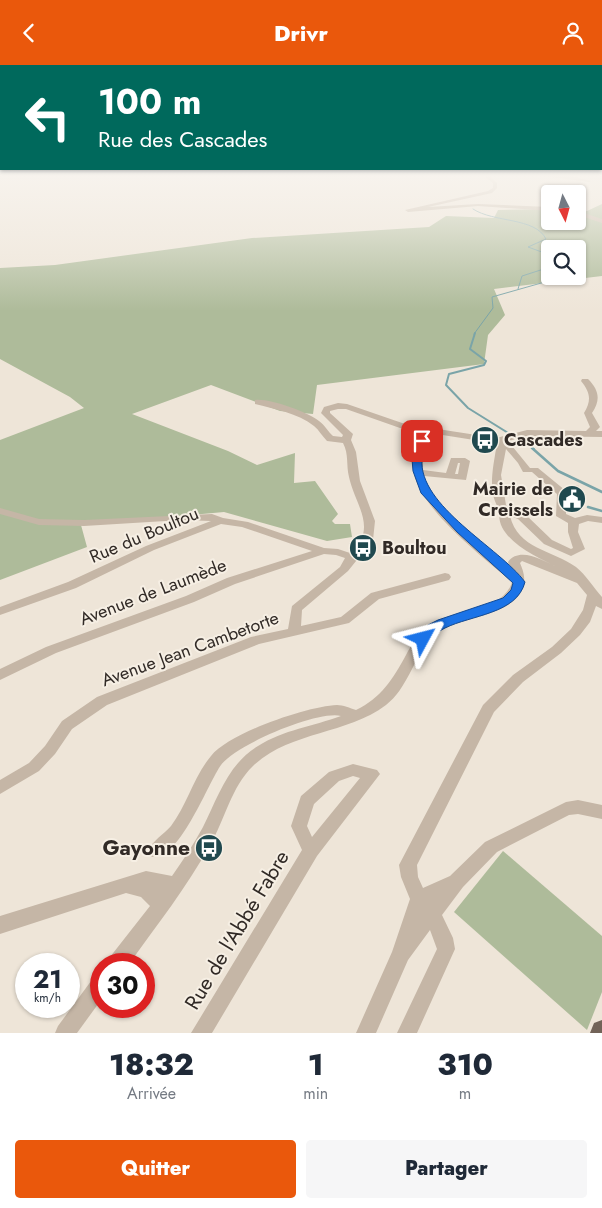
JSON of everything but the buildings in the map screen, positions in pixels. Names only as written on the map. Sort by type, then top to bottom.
[{"type":"street","points":[[585,381],[590,385],[595,398],[594,405],[588,413],[595,427],[588,434]]},
{"type":"street","points":[[258,402],[310,419],[330,439],[346,440]]},
{"type":"street","points":[[292,631],[295,627],[296,609],[344,569],[368,538],[370,515],[355,480],[354,456],[346,440],[348,434],[326,415],[327,409],[338,406],[347,407],[426,432],[506,443],[511,452],[522,461],[526,470],[532,470],[559,489],[562,493],[562,516],[574,522],[587,518],[602,520]]},
{"type":"street","points":[[426,432],[417,459],[418,471],[426,493],[434,503],[519,582]]},
{"type":"street","points":[[498,442],[512,435],[527,433],[602,434]]},
{"type":"street","points":[[498,442],[501,449],[496,475],[501,505],[505,510],[522,517],[548,542],[571,553],[579,549],[573,532],[574,522]]},
{"type":"street","points":[[418,471],[450,476]]},
{"type":"street","points":[[407,1033],[446,949],[445,935],[419,899],[408,871],[408,865],[488,709],[504,689],[570,640],[581,628],[591,608],[597,601],[572,570],[530,549],[516,538],[507,526],[505,510]]},
{"type":"street","points":[[0,511],[39,521],[84,523],[212,517],[220,521]]},
{"type":"street","name":"Rue du Boultou","points":[[0,611],[72,585],[150,548],[220,521],[244,524],[323,551],[338,552],[352,557]]},
{"type":"street","name":"Avenue de Laumède","points":[[0,675],[51,650],[190,599],[231,581],[323,551]]},
{"type":"street","points":[[125,953],[204,840],[229,787],[241,769],[255,755],[286,737],[332,726],[356,716],[384,700],[397,683],[417,645],[433,628],[507,601],[517,591],[519,571],[514,562],[518,558],[524,558],[579,580]]},
{"type":"street","name":"Avenue Jean Cambetorte","points":[[0,789],[34,767],[50,750],[68,725],[102,701],[256,641],[292,631],[319,628],[345,620],[375,596],[445,577]]},
{"type":"street","points":[[156,851],[177,830],[216,760],[228,749],[278,725],[312,715],[339,710],[356,716]]},
{"type":"street","name":"Rue de l'Abbé Fabre","points":[[202,1033],[310,851],[372,774],[353,770],[334,776],[307,801],[298,825],[310,851]]},
{"type":"street","points":[[401,954],[457,881],[491,847],[566,809],[578,807],[602,812]]},
{"type":"street","points":[[0,925],[146,879],[174,884]]},
{"type":"street","points":[[366,1033],[401,954],[419,899],[457,881]]},
{"type":"street","points":[[126,885],[146,891],[160,904]]},
{"type":"street","points":[[68,1031],[90,1000]]},
{"type":"green space","points":[[440,220],[541,220],[541,230],[586,230],[586,220],[602,220],[602,276],[586,278],[586,240],[541,240],[541,283],[494,289],[505,315],[488,335],[484,364],[317,385],[313,414],[280,411],[211,385],[132,414],[228,451],[257,465],[295,453],[294,483],[315,481],[338,514],[332,521],[335,524],[350,524],[352,537],[327,541],[224,512],[81,525],[87,547],[0,580],[0,440],[84,408],[70,397],[0,359],[0,268],[55,265],[252,238],[429,227]]},
{"type":"green space","points":[[503,851],[602,936],[602,992],[587,1030],[454,912]]},
{"type":"waterway","points":[[507,220],[533,227],[541,232],[546,239],[544,240]]},
{"type":"waterway","points":[[541,241],[528,247],[541,252]]},
{"type":"waterway","points":[[518,289],[522,276],[541,270]]},
{"type":"waterway","points":[[474,334],[493,308],[492,297],[541,283]]},
{"type":"waterway","points":[[475,333],[470,349],[486,361],[484,365],[449,374],[446,385],[468,408],[534,449]]},
{"type":"waterway","points":[[532,448],[558,471],[602,492]]},
{"type":"waterway","points":[[588,507],[602,511]]},
{"type":"place","name":"Cascades","points":[[485,440]]},
{"type":"place","name":"Mairie de Creissels","points":[[572,499]]},
{"type":"place","name":"Boultou","points":[[363,548]]},
{"type":"place","name":"Gayonne","points":[[209,848]]},
{"type":"route","points":[[422,441],[417,459],[418,471],[426,493],[461,529],[519,582],[517,591],[507,601],[480,612],[443,623],[433,628],[423,639]]}]
